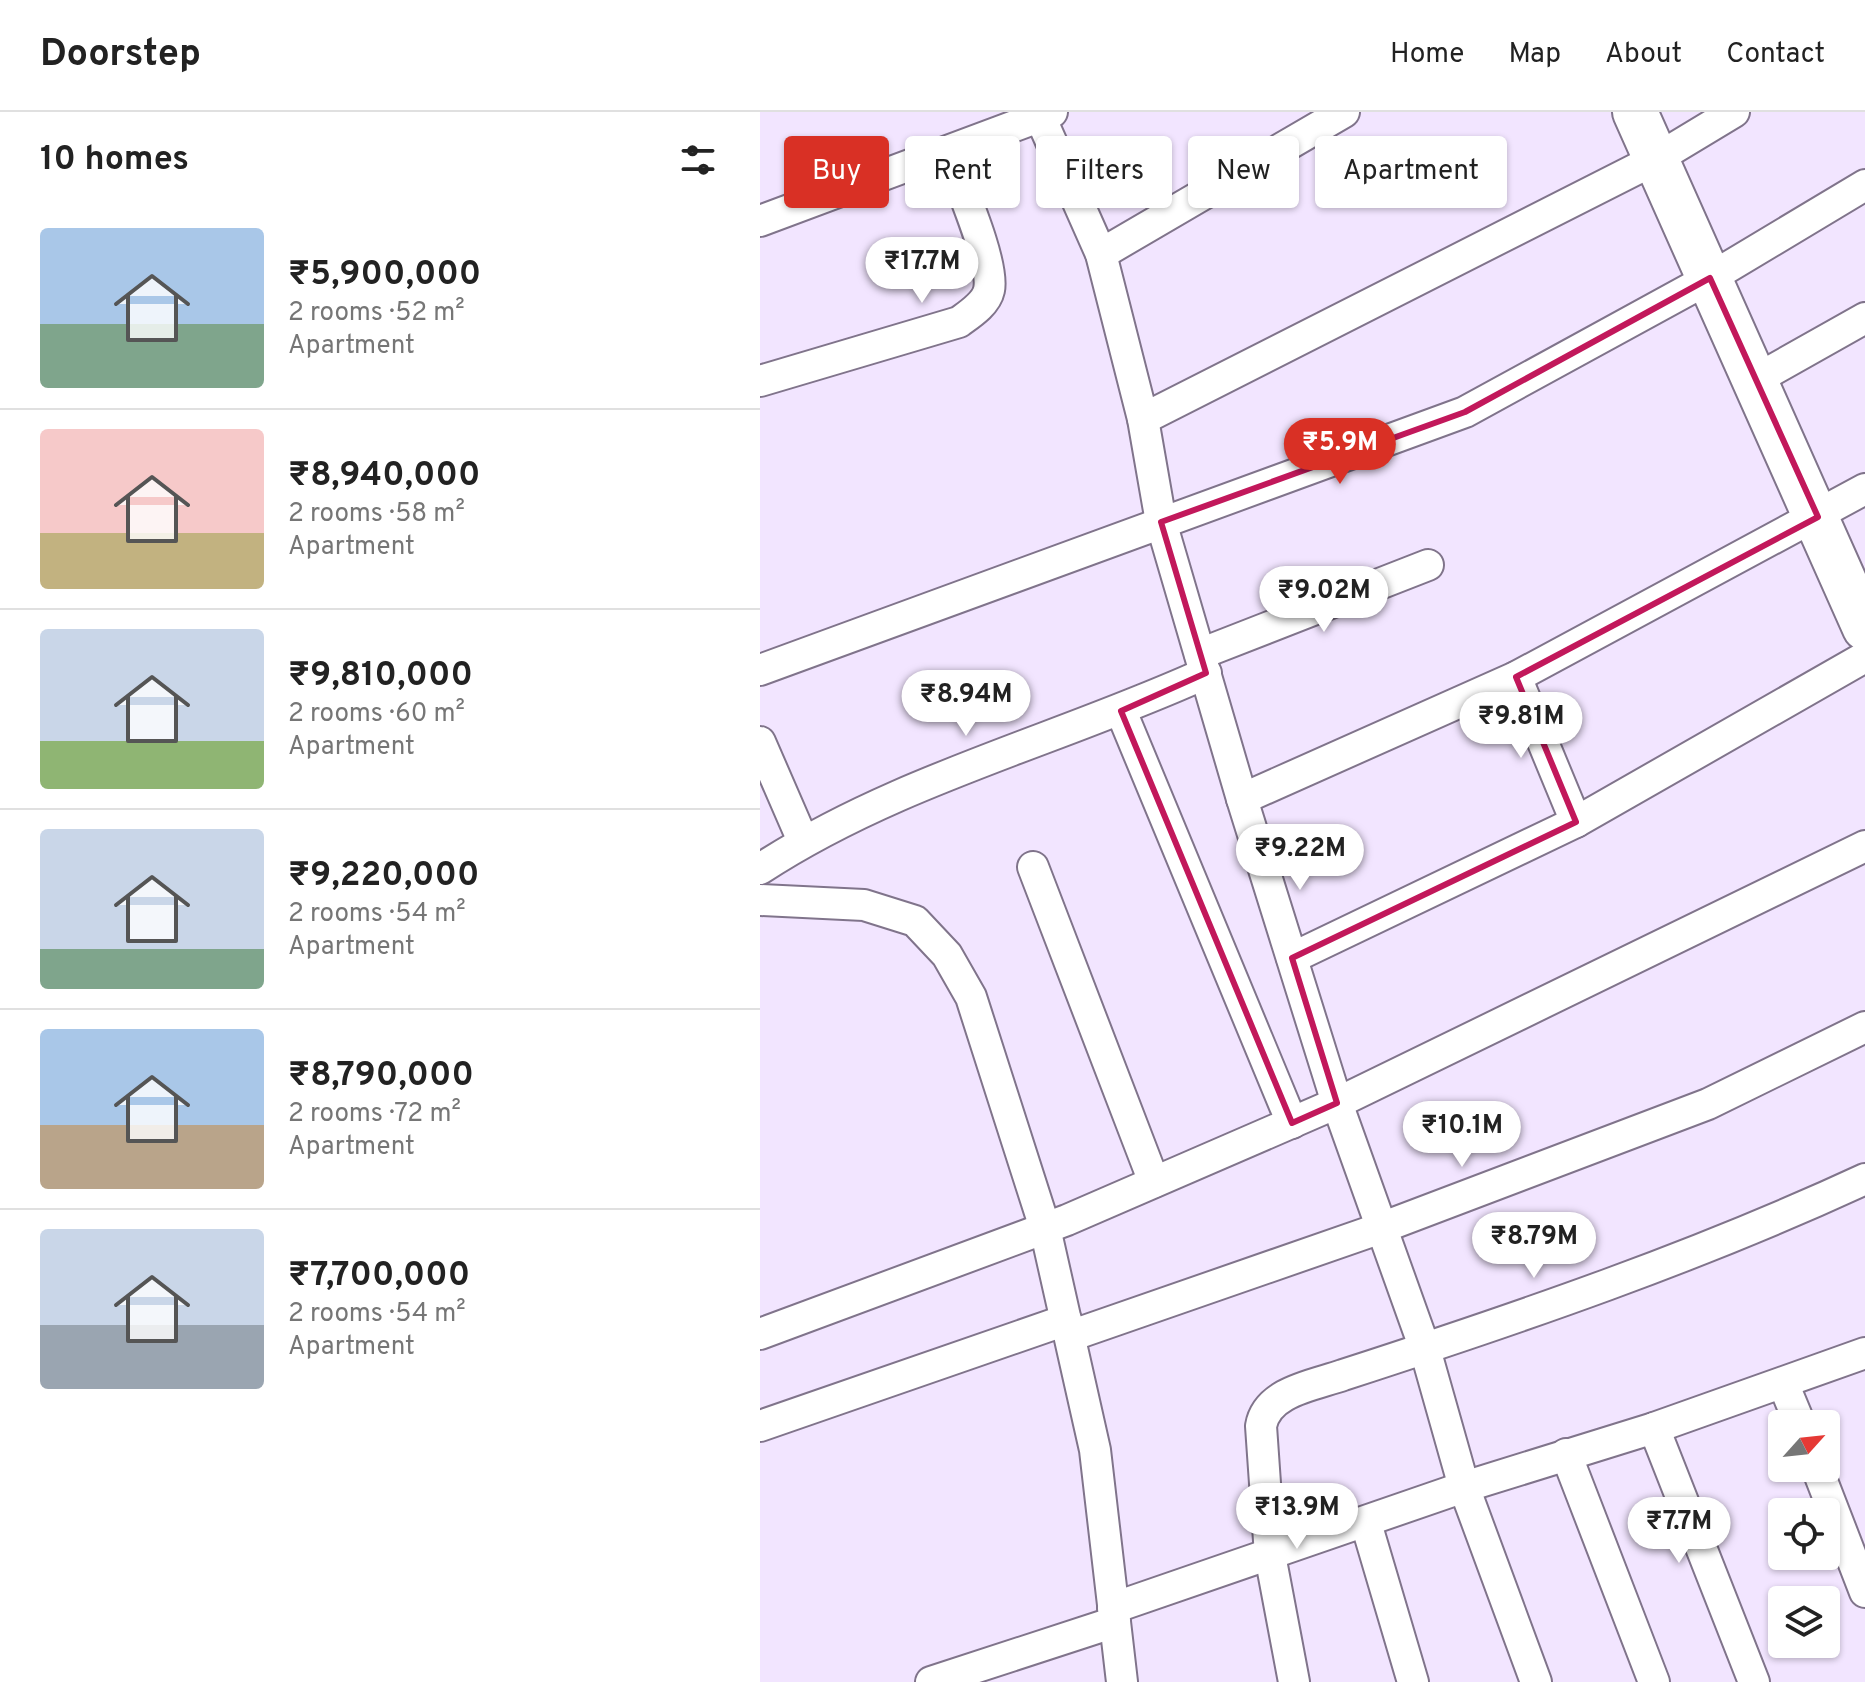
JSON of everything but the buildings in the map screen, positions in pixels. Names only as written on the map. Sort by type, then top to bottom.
[{"type":"street","points":[[1101,254],[1344,112]]},
{"type":"street","points":[[1635,112],[1865,628]]},
{"type":"street","points":[[1143,419],[1656,159],[1734,112]]},
{"type":"street","points":[[988,136],[1043,114],[1101,254],[1143,419],[1161,522],[1242,799],[1337,1103],[1425,1349],[1464,1487],[1536,1682]]},
{"type":"street","points":[[760,221],[905,168]]},
{"type":"street","points":[[760,670],[1465,412],[1710,278],[1865,185]]},
{"type":"street","points":[[760,381],[959,322],[977,308],[989,292],[989,271],[967,208]]},
{"type":"street","points":[[1755,380],[1865,318]]},
{"type":"street","points":[[1242,799],[1516,677],[1865,489]]},
{"type":"street","points":[[760,869],[803,841],[967,766],[1121,711],[1203,663],[1428,565]]},
{"type":"street","points":[[1292,958],[1576,822],[1865,657]]},
{"type":"street","points":[[1516,677],[1576,822]]},
{"type":"street","points":[[1121,711],[1292,1123]]},
{"type":"street","points":[[760,742],[803,841]]},
{"type":"street","points":[[760,1334],[1045,1228],[1292,1123],[1865,846]]},
{"type":"street","points":[[1033,867],[1154,1182]]},
{"type":"street","points":[[760,900],[864,905],[915,921],[947,955],[971,997],[1045,1228],[1095,1450],[1122,1682]]},
{"type":"street","points":[[760,1426],[1381,1228],[1708,1104],[1865,1027]]},
{"type":"street","points":[[1294,1682],[1270,1555],[1261,1426],[1269,1406],[1300,1389],[1425,1349],[1777,1220],[1865,1179]]},
{"type":"street","points":[[931,1682],[1270,1555],[1464,1487],[1654,1428],[1865,1353]]},
{"type":"street","points":[[1783,1383],[1794,1410]]},
{"type":"street","points":[[1654,1428],[1754,1682]]},
{"type":"street","points":[[1566,1454],[1654,1682]]},
{"type":"street","points":[[1822,1482],[1865,1592]]},
{"type":"street","points":[[1366,1523],[1413,1682]]},
{"type":"highlighted area","points":[[1710,278],[1818,517],[1516,677],[1576,822],[1292,958],[1337,1103],[1292,1123],[1121,711],[1206,673],[1161,522],[1465,412]]}]
